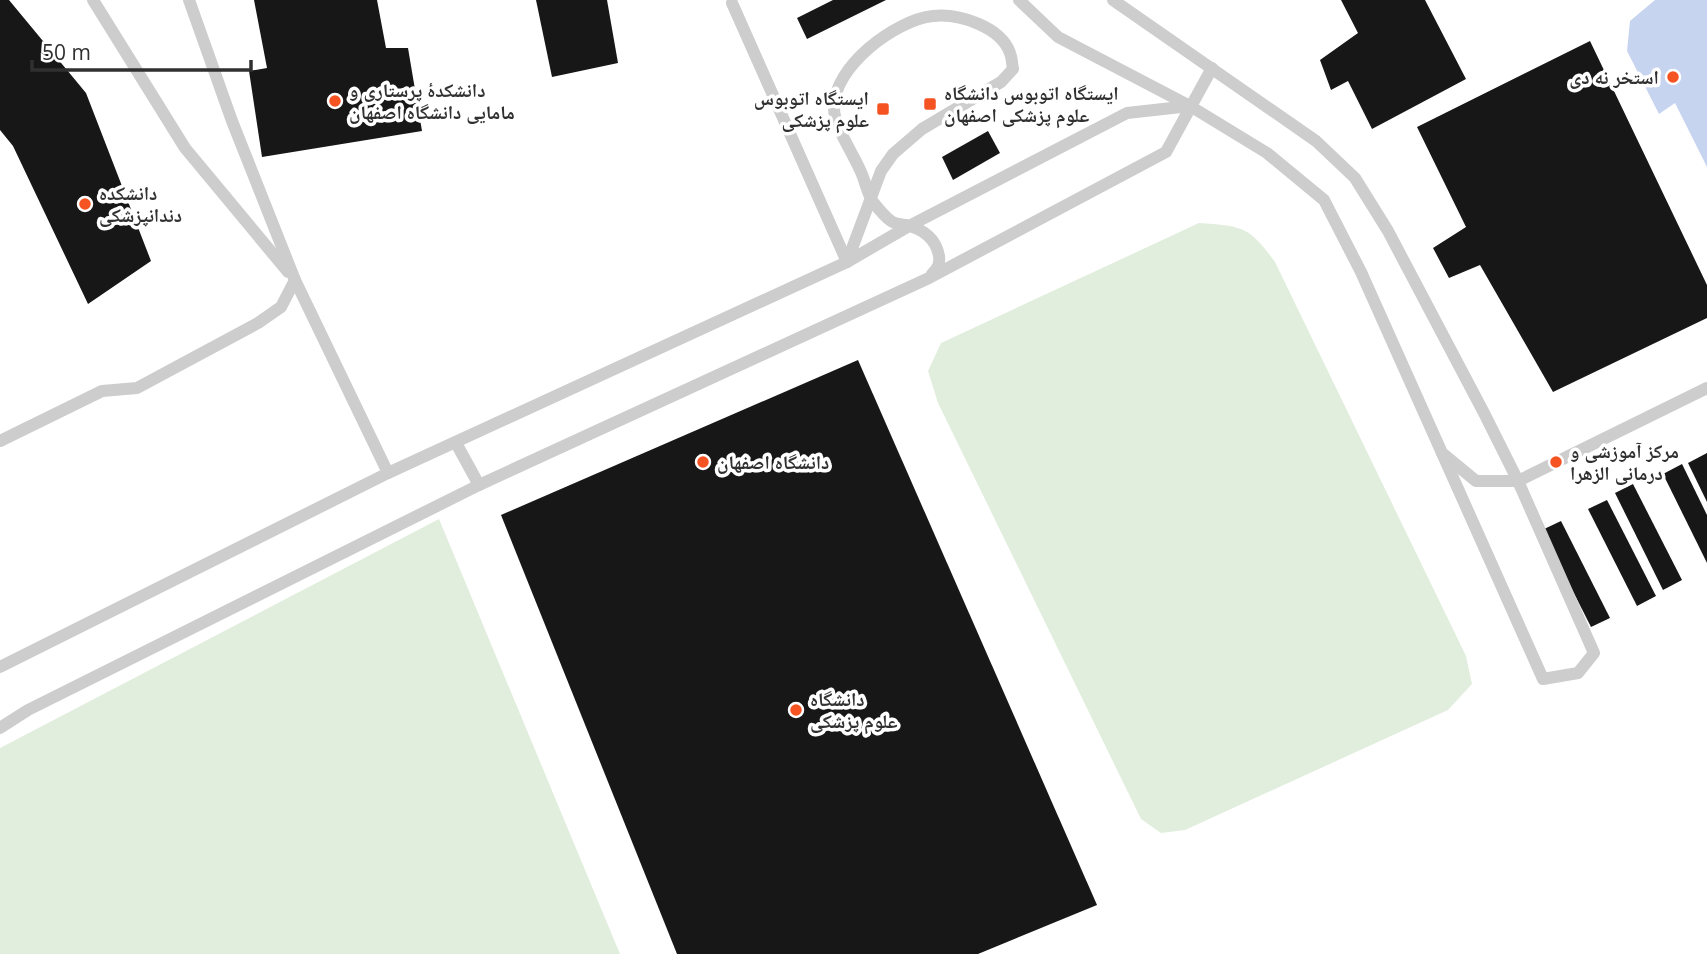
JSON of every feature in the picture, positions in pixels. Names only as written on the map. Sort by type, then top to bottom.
[{"type":"lane","points":[[93,0],[185,148],[295,280]]},
{"type":"lane","points":[[188,0],[295,280],[388,473]]},
{"type":"lane","points":[[1019,0],[1058,37],[1190,106],[1267,153],[1324,200],[1361,272],[1543,679],[1578,673],[1594,653],[1518,481],[1388,230],[1355,178],[1315,141],[1113,0]]},
{"type":"lane","points":[[731,1],[846,262]]},
{"type":"lane","points":[[846,262],[871,200],[881,171],[893,154],[922,129],[1001,82],[1013,69],[1010,51],[996,35],[972,21],[933,16],[912,22],[891,33],[848,68],[839,83],[833,109],[871,200],[891,222],[909,226],[929,236],[938,250],[938,268],[929,278]]},
{"type":"lane","points":[[0,728],[28,710],[479,485],[929,278],[1166,152],[1212,68]]},
{"type":"lane","points":[[0,667],[388,473],[846,262],[909,226],[1127,113],[1190,106]]},
{"type":"lane","points":[[0,441],[102,391],[137,388],[258,323],[281,307],[295,280]]},
{"type":"lane","points":[[1442,453],[1476,481],[1518,481],[1707,388]]},
{"type":"lane","points":[[457,443],[479,485]]},
{"type":"green space","points":[[1199,223],[1225,225],[1243,230],[1258,241],[1275,262],[1466,656],[1472,684],[1448,710],[1185,830],[1161,833],[1141,819],[938,403],[928,371],[941,343]]},
{"type":"green space","points":[[439,519],[620,954],[0,954],[0,748]]},
{"type":"water","name":"استخر نه دی","points":[[1655,0],[1707,0],[1707,167],[1675,103],[1659,114],[1627,51],[1630,21]]},
{"type":"building","name":"دانشکده دندانپزشکی","points":[[0,0],[9,0],[86,93],[151,261],[88,304],[13,146],[0,130]]},
{"type":"building","name":"دانشکدهٔ پرستاری و مامایی دانشگاه اصفهان","points":[[254,0],[377,0],[386,48],[408,48],[422,131],[262,157],[249,71],[267,68]]},
{"type":"building","name":"دانشکدهٔ پرستاری و مامایی دانشگاه اصفهان","points":[[536,0],[607,0],[618,63],[552,77]]},
{"type":"building","points":[[833,0],[886,0],[807,39],[797,18]]},
{"type":"building","points":[[1341,0],[1425,0],[1466,79],[1372,129],[1348,81],[1331,90],[1320,60],[1358,33]]},
{"type":"building","points":[[1590,41],[1707,285],[1707,318],[1553,392],[1480,265],[1449,278],[1433,248],[1466,227],[1417,127]]},
{"type":"building","points":[[988,131],[1000,153],[953,180],[942,157]]},
{"type":"building","name":"دانشگاه علوم پزشکی","points":[[858,360],[1097,905],[978,954],[677,954],[501,515]]},
{"type":"building","points":[[1707,453],[1707,502],[1688,463]]},
{"type":"building","points":[[1682,464],[1707,515],[1707,563],[1663,474]]},
{"type":"building","points":[[1633,484],[1682,580],[1663,590],[1615,493]]},
{"type":"building","points":[[1607,500],[1656,596],[1637,606],[1588,509]]},
{"type":"building","points":[[1561,521],[1610,618],[1591,627],[1542,530]]},
{"type":"place","name":"استخر نه دی","points":[[1673,77]]},
{"type":"place","name":"دانشکدهٔ پرستاری و مامایی دانشگاه اصفهان","points":[[335,101]]},
{"type":"place","name":"ایستگاه اتوبوس دانشگاه علوم پزشکی اصفهان","points":[[930,104]]},
{"type":"place","name":"ایستگاه اتوبوس علوم پزشکی","points":[[883,109]]},
{"type":"place","name":"دانشکده دندانپزشکی","points":[[85,204]]},
{"type":"place","name":"دانشگاه اصفهان","points":[[703,462]]},
{"type":"place","name":"مرکز آموزشی و درمانی الزهرا","points":[[1556,462]]},
{"type":"place","name":"دانشگاه علوم پزشکی","points":[[796,710]]}]
